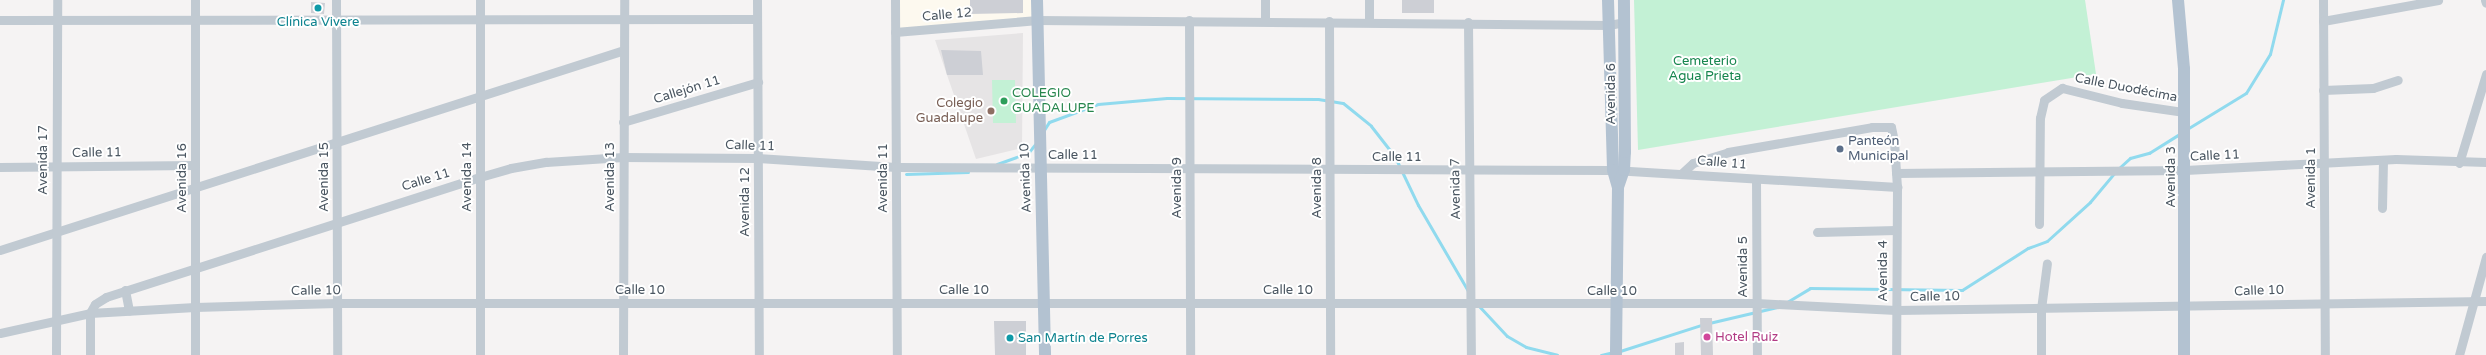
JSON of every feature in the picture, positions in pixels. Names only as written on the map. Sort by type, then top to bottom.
[{"type":"main road","name":"Avenida 10","points":[[1036,0],[1038,154],[1045,355]]},
{"type":"main road","name":"Avenida 6","points":[[1608,0],[1608,25],[1619,170]]},
{"type":"main road","name":"Avenida 6","points":[[1616,355],[1618,187],[1624,0]]},
{"type":"main road","name":"Avenida 3","points":[[2178,0],[2185,138],[2184,355]]},
{"type":"street","name":"Avenida 17","points":[[56,355],[57,0]]},
{"type":"street","name":"Avenida 16","points":[[195,0],[195,355]]},
{"type":"street","name":"Avenida 15","points":[[336,0],[337,355]]},
{"type":"street","name":"Avenida 14","points":[[480,0],[480,355]]},
{"type":"street","name":"Avenida 13","points":[[623,355],[624,0]]},
{"type":"street","name":"Avenida 12","points":[[757,0],[759,355]]},
{"type":"street","name":"Avenida 11","points":[[895,0],[897,355]]},
{"type":"street","points":[[1265,0],[1265,20]]},
{"type":"street","points":[[1369,0],[1369,21]]},
{"type":"street","name":"Avenida 1","points":[[2323,0],[2325,355]]},
{"type":"street","points":[[2323,21],[2438,0]]},
{"type":"street","points":[[0,20],[757,19]]},
{"type":"street","name":"Calle 12","points":[[895,32],[1037,20],[1265,20],[1608,25],[1624,22]]},
{"type":"street","name":"Avenida 9","points":[[1189,20],[1190,355]]},
{"type":"street","name":"Avenida 8","points":[[1329,21],[1330,355]]},
{"type":"street","name":"Avenida 7","points":[[1468,22],[1471,355]]},
{"type":"street","points":[[0,250],[195,187],[337,144],[624,50]]},
{"type":"street","points":[[2459,163],[2486,74]]},
{"type":"street","points":[[2323,90],[2373,88],[2398,80]]},
{"type":"street","name":"Callejón 11","points":[[624,122],[758,82]]},
{"type":"street","name":"Calle Duodécima","points":[[2041,170],[2040,118],[2044,100],[2062,88],[2184,118]]},
{"type":"street","name":"Avenida 4","points":[[1682,173],[1694,163],[1728,152],[1887,125],[1893,131],[1897,188],[1896,355]]},
{"type":"street","name":"Calle 11","points":[[195,270],[336,221],[512,168],[546,162],[624,157],[758,158],[896,167],[1039,169],[1190,168],[1469,171],[1619,170],[1897,188]]},
{"type":"street","points":[[2382,160],[2382,208]]},
{"type":"street","name":"Calle 11","points":[[1896,173],[2041,170],[2185,170],[2382,160],[2459,163],[2486,162]]},
{"type":"street","name":"Calle 11","points":[[0,167],[195,165]]},
{"type":"street","points":[[2039,224],[2041,170]]},
{"type":"street","name":"Avenida 5","points":[[1756,179],[1756,355]]},
{"type":"street","points":[[1817,232],[1896,230]]},
{"type":"street","points":[[2459,355],[2486,257]]},
{"type":"street","points":[[2040,355],[2041,309],[2047,263]]},
{"type":"street","points":[[90,355],[90,314],[101,300],[125,290],[195,270]]},
{"type":"street","points":[[125,290],[129,311]]},
{"type":"street","name":"Calle 10","points":[[0,333],[90,314],[195,307],[337,303],[1756,303],[2041,309],[2324,302],[2486,301]]},
{"type":"shaded area","points":[[895,0],[1037,0],[1037,20],[895,32]]},
{"type":"shaded area","name":"Colegio Guadalupe","points":[[1023,33],[1022,148],[976,159],[935,40]]},
{"type":"green space","name":"Cemeterio Agua Prieta","points":[[1634,0],[2085,0],[2096,74],[1638,150]]},
{"type":"green space","name":"COLEGIO GUADALUPE","points":[[992,80],[1015,80],[1016,123],[993,123]]},
{"type":"building","points":[[970,0],[1023,0],[1023,13],[970,14]]},
{"type":"building","points":[[1402,0],[1434,0],[1434,13],[1402,13]]},
{"type":"building","name":"Clínica Vivere","points":[[311,2],[325,3],[324,14],[311,13]]},
{"type":"building","name":"Colegio Guadalupe","points":[[941,50],[981,51],[983,75],[947,75]]},
{"type":"building","name":"Hotel Ruiz","points":[[1700,318],[1712,318],[1713,355],[1701,355]]},
{"type":"building","name":"San Martín de Porres","points":[[994,321],[1026,321],[1026,355],[995,355]]},
{"type":"building","name":"Hotel Ruiz","points":[[1684,342],[1684,355],[1675,355],[1675,343]]},
{"type":"waterway","points":[[2187,129],[2246,93],[2270,54],[2283,0]]},
{"type":"waterway","points":[[1044,130],[1049,122],[1098,104],[1167,98],[1318,99],[1343,103],[1371,126],[1395,157],[1418,205],[1468,291]]},
{"type":"waterway","points":[[2119,168],[2130,158],[2149,153],[2181,133]]},
{"type":"waterway","points":[[997,164],[1028,153],[1036,143]]},
{"type":"waterway","points":[[906,174],[968,172]]},
{"type":"waterway","points":[[1787,302],[1810,288],[1962,290],[2028,248],[2047,241],[2090,202],[2114,173]]},
{"type":"waterway","points":[[1478,305],[1507,336],[1526,347],[1557,355]]},
{"type":"waterway","points":[[1709,323],[1777,307]]},
{"type":"waterway","points":[[1620,351],[1704,324]]},
{"type":"waterway","points":[[1601,355],[1614,352]]},
{"type":"place","name":"Clínica Vivere","points":[[318,8]]},
{"type":"place","name":"COLEGIO GUADALUPE","points":[[1004,101]]},
{"type":"place","name":"Colegio Guadalupe","points":[[991,111]]},
{"type":"place","name":"Panteón Municipal","points":[[1840,149]]},
{"type":"place","name":"Hotel Ruiz","points":[[1707,337]]},
{"type":"place","name":"San Martín de Porres","points":[[1010,338]]}]
